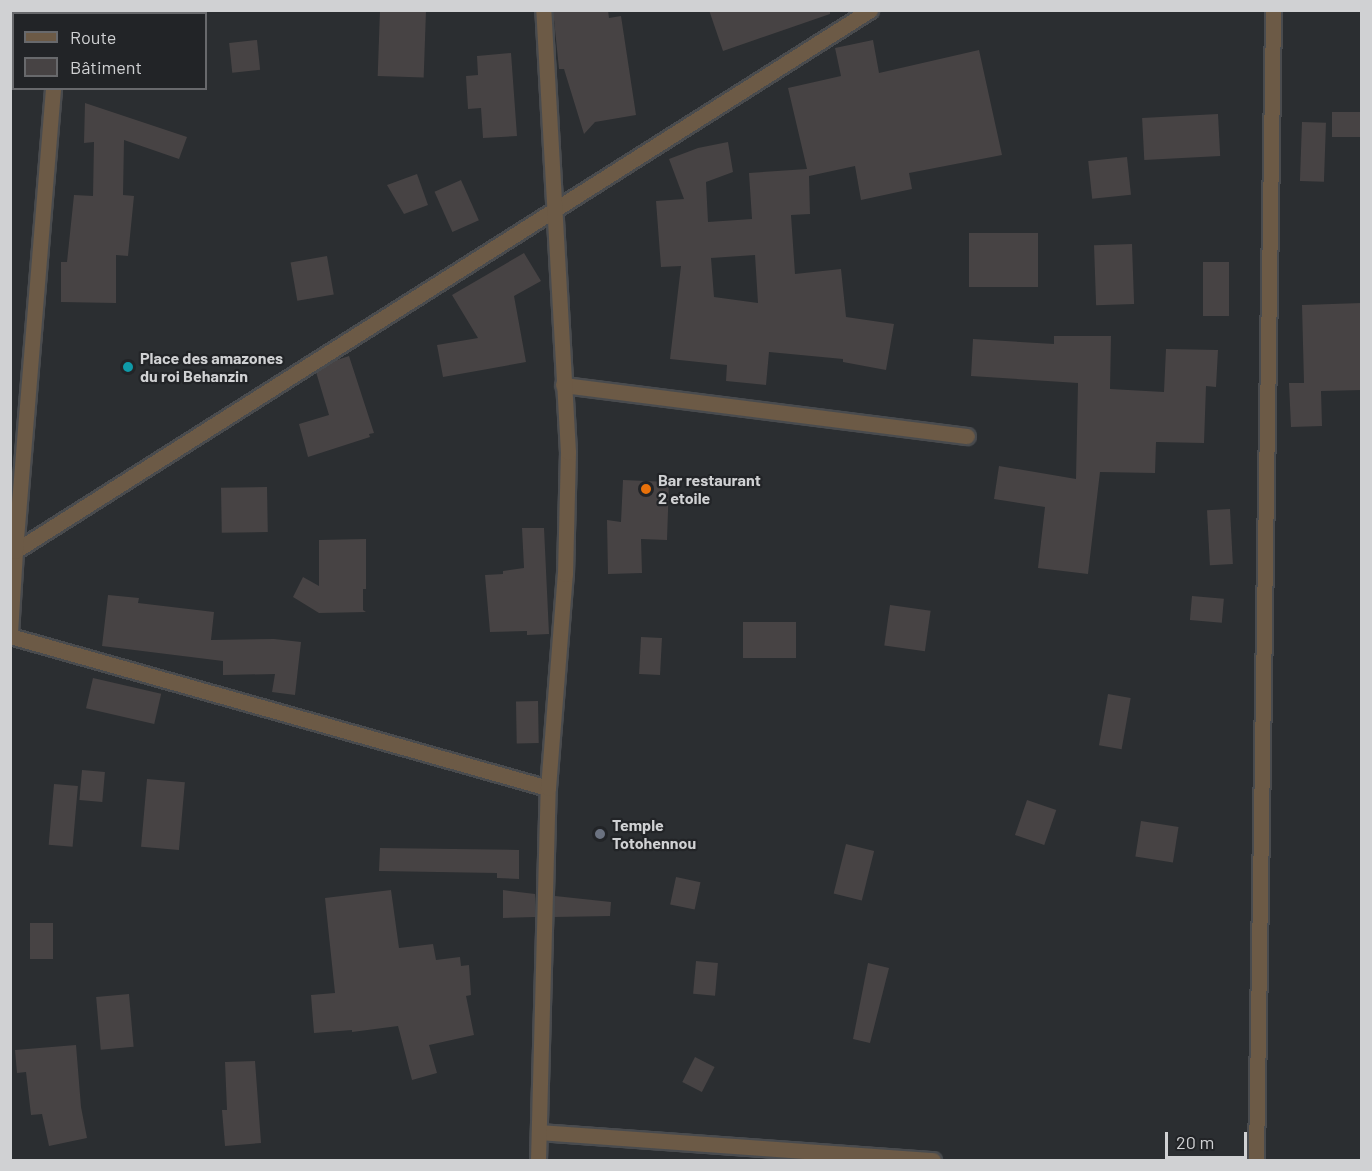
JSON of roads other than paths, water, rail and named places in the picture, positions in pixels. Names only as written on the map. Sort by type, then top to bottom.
[{"type":"street","points":[[538,1161],[548,788],[565,574],[568,452],[543,10]]},
{"type":"street","points":[[15,551],[870,10]]},
{"type":"street","points":[[1256,1161],[1274,10]]},
{"type":"street","points":[[53,90],[10,634],[548,788]]},
{"type":"street","points":[[563,385],[967,436]]},
{"type":"street","points":[[539,1132],[933,1161]]},
{"type":"place","name":"Place des amazones du roi Behanzin","points":[[128,367]]},
{"type":"place","name":"Bar restaurant 2 etoile","points":[[646,489]]},
{"type":"place","name":"Temple Totohennou","points":[[600,834]]}]
